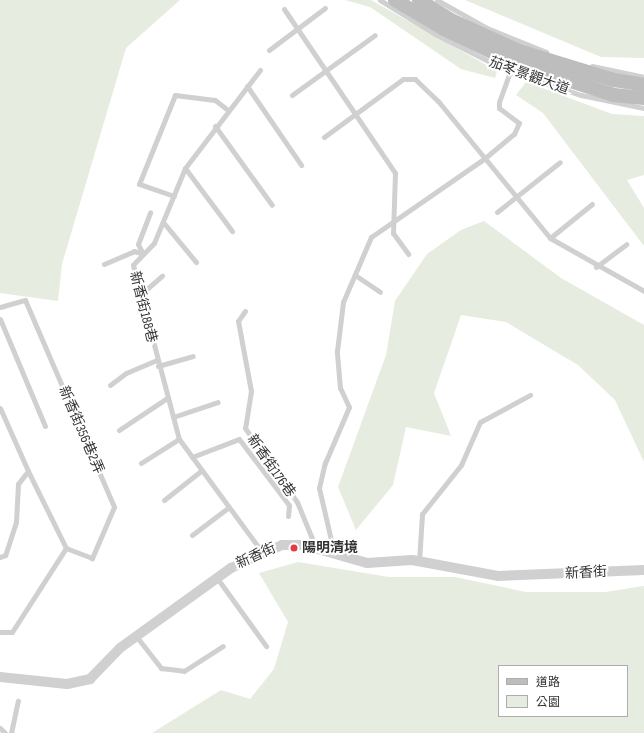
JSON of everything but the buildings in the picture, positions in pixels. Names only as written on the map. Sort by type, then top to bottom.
[{"type":"street","name":"茄苳景觀大道","points":[[395,0],[444,29],[515,63],[614,95],[644,98]]},
{"type":"street","name":"茄苳景觀大道","points":[[419,0],[451,20],[519,51],[614,80],[644,85]]},
{"type":"street","name":"新香街","points":[[0,677],[67,684],[90,678],[136,636],[217,578],[262,552],[282,545],[316,549],[367,563],[419,562],[498,576],[644,570]]},
{"type":"lane","name":"茄苳景觀大道","points":[[380,0],[435,34],[510,72],[581,95],[644,108]]},
{"type":"lane","name":"茄苳景觀大道","points":[[437,0],[522,44],[566,59],[644,77]]},
{"type":"lane","points":[[269,50],[298,26],[326,8]]},
{"type":"lane","points":[[284,9],[298,26],[395,173],[393,233],[408,254]]},
{"type":"lane","points":[[292,95],[326,69],[375,36]]},
{"type":"lane","name":"新香街188巷","points":[[260,70],[215,126],[185,168],[154,243],[133,265],[179,439],[262,552]]},
{"type":"lane","points":[[335,555],[320,488],[325,463],[349,407],[340,388],[338,319],[371,237],[485,158],[514,134],[519,123],[499,108],[510,72]]},
{"type":"lane","points":[[324,137],[403,79],[415,79],[438,101],[550,238],[596,267],[644,291]]},
{"type":"lane","points":[[247,86],[301,165]]},
{"type":"lane","points":[[174,196],[139,184],[175,95],[215,100],[228,110]]},
{"type":"lane","points":[[215,126],[272,205]]},
{"type":"lane","points":[[497,212],[517,199],[560,162]]},
{"type":"lane","points":[[185,168],[232,231]]},
{"type":"lane","points":[[550,238],[592,204]]},
{"type":"lane","points":[[143,254],[138,244],[150,212]]},
{"type":"lane","points":[[163,222],[196,262]]},
{"type":"lane","points":[[596,267],[626,244]]},
{"type":"lane","points":[[104,264],[134,251],[143,254]]},
{"type":"lane","points":[[355,275],[380,292]]},
{"type":"lane","points":[[141,294],[162,276]]},
{"type":"lane","name":"新香街356巷2弄","points":[[0,307],[25,300],[114,507],[92,558],[66,548]]},
{"type":"lane","name":"新香街176巷","points":[[245,311],[238,321],[251,391],[244,428],[297,502],[316,549]]},
{"type":"lane","points":[[0,319],[45,426]]},
{"type":"lane","points":[[110,385],[126,373],[158,363],[193,356]]},
{"type":"lane","points":[[419,562],[422,514],[461,465],[480,422],[530,395]]},
{"type":"lane","points":[[119,430],[167,398]]},
{"type":"lane","points":[[173,417],[218,402]]},
{"type":"lane","points":[[0,408],[28,472],[66,548],[12,632],[0,632]]},
{"type":"lane","points":[[141,463],[179,439]]},
{"type":"lane","points":[[192,457],[239,439],[289,505],[288,516]]},
{"type":"lane","points":[[164,500],[202,470]]},
{"type":"lane","points":[[0,557],[5,555],[16,522],[18,484],[28,472]]},
{"type":"lane","points":[[192,535],[229,507]]},
{"type":"lane","points":[[217,578],[266,646]]},
{"type":"lane","points":[[136,636],[161,668],[184,672],[223,646]]},
{"type":"lane","points":[[11,733],[18,701]]},
{"type":"lane","points":[[0,728],[5,733]]},
{"type":"green space","points":[[0,0],[180,0],[126,48],[62,264],[58,301],[0,293]]},
{"type":"green space","points":[[345,0],[371,0],[497,71],[495,78],[461,69],[370,7]]},
{"type":"green space","points":[[465,0],[644,0],[644,58],[601,57]]},
{"type":"green space","points":[[526,82],[612,114],[644,116],[644,175],[627,180],[644,208],[644,246],[543,113],[516,95]]},
{"type":"green space","points":[[484,221],[561,278],[644,325],[644,462],[615,400],[578,365],[506,322],[461,315],[434,393],[451,436],[406,427],[393,485],[356,530],[338,487],[386,355],[395,301],[427,254],[461,230]]},
{"type":"green space","points":[[298,562],[389,577],[455,577],[526,592],[605,592],[644,586],[644,733],[152,733],[221,690],[250,699],[274,669],[288,622],[259,573]]},
{"type":"place","name":"陽明清境","points":[[294,548]]}]
